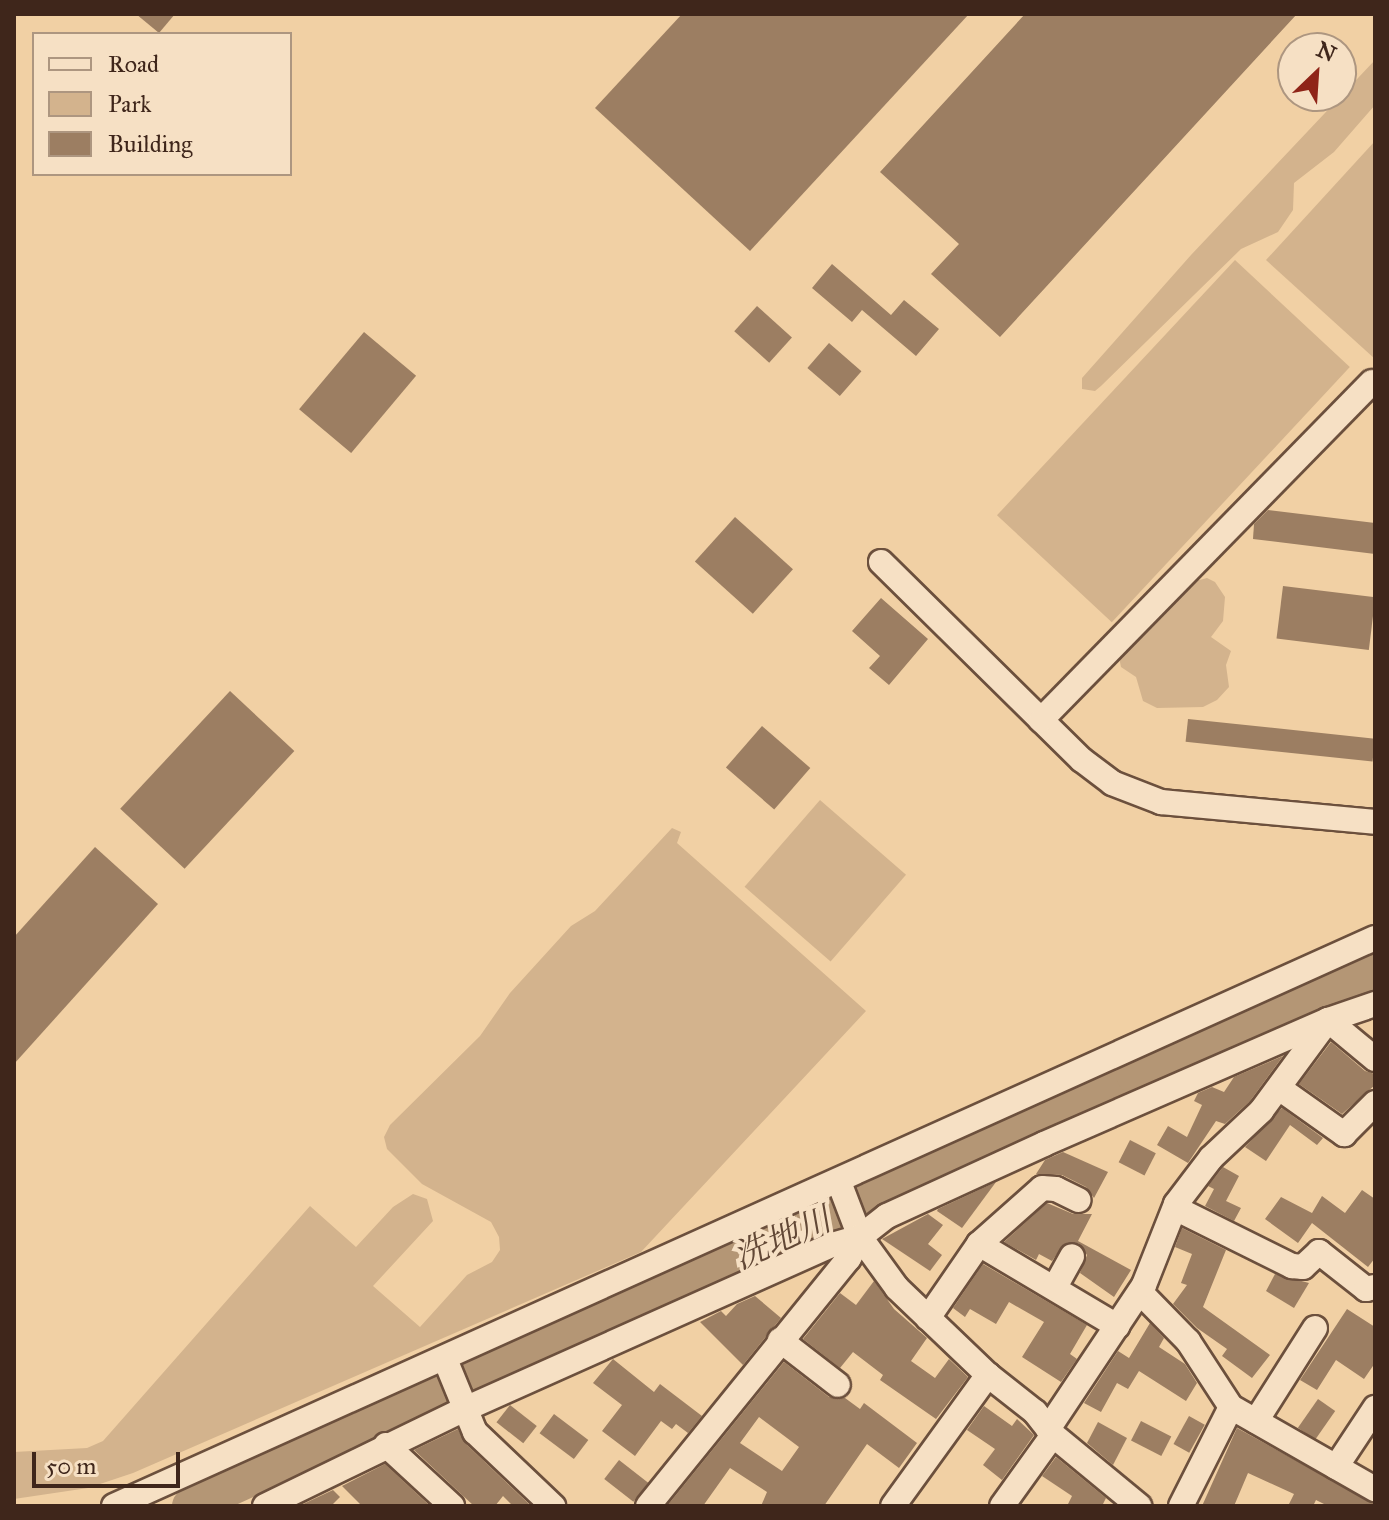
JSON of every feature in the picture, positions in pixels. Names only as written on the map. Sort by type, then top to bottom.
[{"type":"street","points":[[1041,720],[1372,382]]},
{"type":"street","points":[[881,562],[1041,720],[1112,783],[1161,802],[1375,822]]},
{"type":"street","points":[[114,1506],[447,1364],[533,1316],[841,1188],[1375,938]]},
{"type":"street","points":[[265,1506],[463,1404],[859,1234],[887,1216],[1328,1020],[1375,1004]]},
{"type":"street","points":[[1328,1020],[1375,1059]]},
{"type":"street","points":[[1002,1506],[1140,1292],[1175,1208],[1211,1158],[1261,1111],[1328,1020]]},
{"type":"street","points":[[1279,1088],[1344,1134],[1375,1103]]},
{"type":"street","points":[[928,1318],[979,1244],[1035,1179],[1079,1200]]},
{"type":"street","points":[[841,1188],[859,1234],[897,1288],[988,1375],[1035,1412],[1050,1432],[1139,1506]]},
{"type":"street","points":[[1175,1208],[1292,1266],[1303,1267],[1319,1252],[1366,1289],[1375,1287]]},
{"type":"street","points":[[648,1506],[849,1258],[859,1234]]},
{"type":"street","points":[[979,1244],[1117,1326]]},
{"type":"street","points":[[1055,1287],[1072,1256]]},
{"type":"street","points":[[1140,1292],[1188,1341],[1231,1407],[1375,1489]]},
{"type":"street","points":[[1256,1421],[1315,1328]]},
{"type":"street","points":[[780,1340],[838,1385]]},
{"type":"street","points":[[447,1364],[475,1432],[553,1506]]},
{"type":"street","points":[[893,1506],[988,1375]]},
{"type":"street","points":[[1181,1506],[1231,1407]]},
{"type":"street","points":[[1336,1467],[1375,1408]]},
{"type":"street","points":[[386,1445],[452,1506]]},
{"type":"green space","points":[[1375,60],[1375,105],[1334,152],[1294,183],[1293,210],[1278,232],[1241,249],[1101,386],[1095,391],[1082,389],[1082,378],[1191,255],[1326,112],[1357,112],[1357,79]]},
{"type":"green space","points":[[1375,141],[1375,359],[1266,260]]},
{"type":"green space","points":[[1235,260],[1350,367],[1112,622],[997,515]]},
{"type":"green space","points":[[1207,578],[1215,582],[1225,597],[1223,621],[1211,637],[1231,651],[1226,665],[1229,687],[1217,700],[1203,707],[1157,708],[1143,701],[1136,677],[1121,667],[1119,657],[1188,583]]},
{"type":"green space","points":[[820,800],[906,875],[831,962],[745,887]]},
{"type":"green space","points":[[672,828],[681,832],[677,843],[866,1011],[641,1252],[133,1473],[88,1488],[14,1499],[14,1452],[87,1448],[103,1441],[310,1206],[356,1247],[393,1207],[413,1194],[427,1199],[433,1221],[373,1286],[420,1327],[467,1275],[492,1262],[500,1250],[499,1237],[491,1222],[422,1184],[387,1149],[384,1137],[390,1125],[480,1036],[510,993],[571,926],[595,911]]},
{"type":"building","points":[[136,14],[175,14],[158,32]]},
{"type":"building","points":[[682,14],[969,14],[750,251],[595,108]]},
{"type":"building","points":[[1025,14],[1297,14],[1277,32],[1277,36],[1000,337],[931,274],[959,244],[880,172]]},
{"type":"building","points":[[832,264],[891,315],[904,300],[939,329],[916,356],[862,310],[852,322],[812,288]]},
{"type":"building","points":[[757,306],[792,337],[769,363],[734,331]]},
{"type":"building","points":[[364,332],[416,376],[351,453],[299,409]]},
{"type":"building","points":[[829,343],[861,371],[840,396],[807,368]]},
{"type":"building","points":[[1268,510],[1375,523],[1375,554],[1253,539],[1254,524]]},
{"type":"building","points":[[735,517],[793,569],[753,614],[695,562]]},
{"type":"building","points":[[1283,586],[1375,597],[1369,650],[1277,639]]},
{"type":"building","points":[[881,598],[928,639],[889,685],[869,668],[880,656],[852,631]]},
{"type":"building","points":[[230,691],[294,751],[185,869],[120,809]]},
{"type":"building","points":[[1188,719],[1375,739],[1373,762],[1186,742]]},
{"type":"building","points":[[762,726],[810,768],[774,809],[726,768]]},
{"type":"building","points":[[95,847],[158,904],[14,1064],[14,937]]},
{"type":"building","points":[[1331,1042],[1365,1071],[1375,1074],[1375,1085],[1342,1114],[1299,1084]]},
{"type":"building","points":[[1283,1056],[1250,1101],[1225,1124],[1216,1121],[1188,1163],[1157,1145],[1168,1126],[1187,1137],[1202,1105],[1194,1101],[1198,1093],[1212,1087],[1224,1092],[1234,1077]]},
{"type":"building","points":[[1282,1108],[1323,1138],[1317,1145],[1290,1125],[1266,1161],[1245,1147]]},
{"type":"building","points":[[1130,1140],[1156,1153],[1144,1175],[1119,1162]]},
{"type":"building","points":[[1063,1152],[1108,1172],[1094,1198],[1086,1187],[1062,1175],[1036,1174],[1045,1160]]},
{"type":"building","points":[[1223,1167],[1239,1176],[1226,1201],[1241,1208],[1234,1221],[1205,1206],[1214,1189],[1208,1186]]},
{"type":"building","points":[[996,1182],[962,1228],[937,1211],[938,1209]]},
{"type":"building","points":[[1362,1190],[1375,1199],[1375,1258],[1368,1267],[1312,1223],[1298,1243],[1265,1219],[1281,1197],[1312,1213],[1322,1196],[1345,1213]]},
{"type":"building","points":[[1047,1203],[1073,1214],[1092,1214],[1078,1241],[1131,1270],[1114,1297],[1080,1273],[1087,1255],[1078,1243],[1064,1244],[1052,1261],[1039,1254],[1036,1260],[1004,1242]]},
{"type":"building","points":[[928,1214],[943,1225],[928,1244],[942,1255],[930,1271],[882,1239]]},
{"type":"building","points":[[1182,1228],[1226,1250],[1203,1307],[1270,1355],[1252,1378],[1222,1356],[1227,1349],[1197,1328],[1173,1304],[1187,1285],[1181,1283],[1192,1254],[1175,1247]]},
{"type":"building","points":[[983,1264],[1087,1325],[1070,1354],[1077,1359],[1061,1382],[1022,1357],[1044,1322],[1009,1302],[996,1324],[970,1309],[965,1317],[953,1308]]},
{"type":"building","points":[[1275,1274],[1309,1283],[1294,1308],[1266,1291]]},
{"type":"building","points":[[874,1281],[894,1309],[927,1338],[911,1361],[935,1378],[949,1359],[968,1377],[936,1419],[880,1380],[883,1375],[853,1352],[840,1368],[803,1339],[840,1293],[856,1305]]},
{"type":"building","points":[[755,1296],[781,1318],[743,1365],[700,1322],[721,1311],[726,1316],[737,1304]]},
{"type":"building","points":[[1347,1309],[1375,1327],[1375,1363],[1364,1379],[1336,1360],[1317,1390],[1300,1380]]},
{"type":"building","points":[[1150,1323],[1164,1338],[1159,1347],[1185,1364],[1197,1383],[1186,1401],[1139,1371],[1128,1389],[1117,1383],[1101,1412],[1084,1403],[1118,1351],[1129,1358]]},
{"type":"building","points":[[613,1359],[654,1392],[660,1384],[702,1416],[688,1433],[676,1424],[672,1429],[661,1421],[635,1456],[602,1431],[622,1405],[593,1383]]},
{"type":"building","points":[[784,1362],[829,1397],[845,1398],[860,1409],[864,1403],[917,1443],[899,1468],[867,1444],[824,1506],[761,1506],[767,1492],[730,1468],[703,1506],[667,1506]],"holes":[[[759,1417],[799,1447],[782,1471],[740,1443]]]},
{"type":"building","points":[[1318,1399],[1335,1411],[1315,1440],[1298,1428]]},
{"type":"building","points":[[510,1405],[537,1426],[523,1443],[496,1422]]},
{"type":"building","points":[[984,1406],[1012,1426],[1017,1419],[1034,1435],[1002,1480],[983,1465],[995,1449],[967,1430]]},
{"type":"building","points":[[554,1414],[588,1440],[574,1459],[540,1433]]},
{"type":"building","points":[[1189,1416],[1205,1425],[1189,1453],[1173,1444]]},
{"type":"building","points":[[1141,1421],[1171,1436],[1161,1456],[1131,1441]]},
{"type":"building","points":[[1098,1422],[1127,1438],[1113,1465],[1087,1443]]},
{"type":"building","points":[[1237,1428],[1375,1506],[1328,1506],[1316,1500],[1313,1506],[1288,1506],[1294,1494],[1248,1473],[1234,1506],[1202,1506]]},
{"type":"building","points":[[458,1429],[465,1443],[531,1506],[513,1506],[503,1496],[495,1506],[474,1506],[414,1450]]},
{"type":"building","points":[[1056,1457],[1106,1498],[1102,1506],[1067,1506],[1072,1496],[1042,1476]]},
{"type":"building","points":[[619,1460],[648,1483],[633,1502],[604,1479]]},
{"type":"building","points":[[385,1464],[429,1505],[362,1506],[342,1486]]},
{"type":"building","points":[[333,1490],[340,1497],[331,1506],[299,1506]]},
{"type":"waterway","name":"洗地川","points":[[190,1506],[1134,1075],[1375,970]]}]
